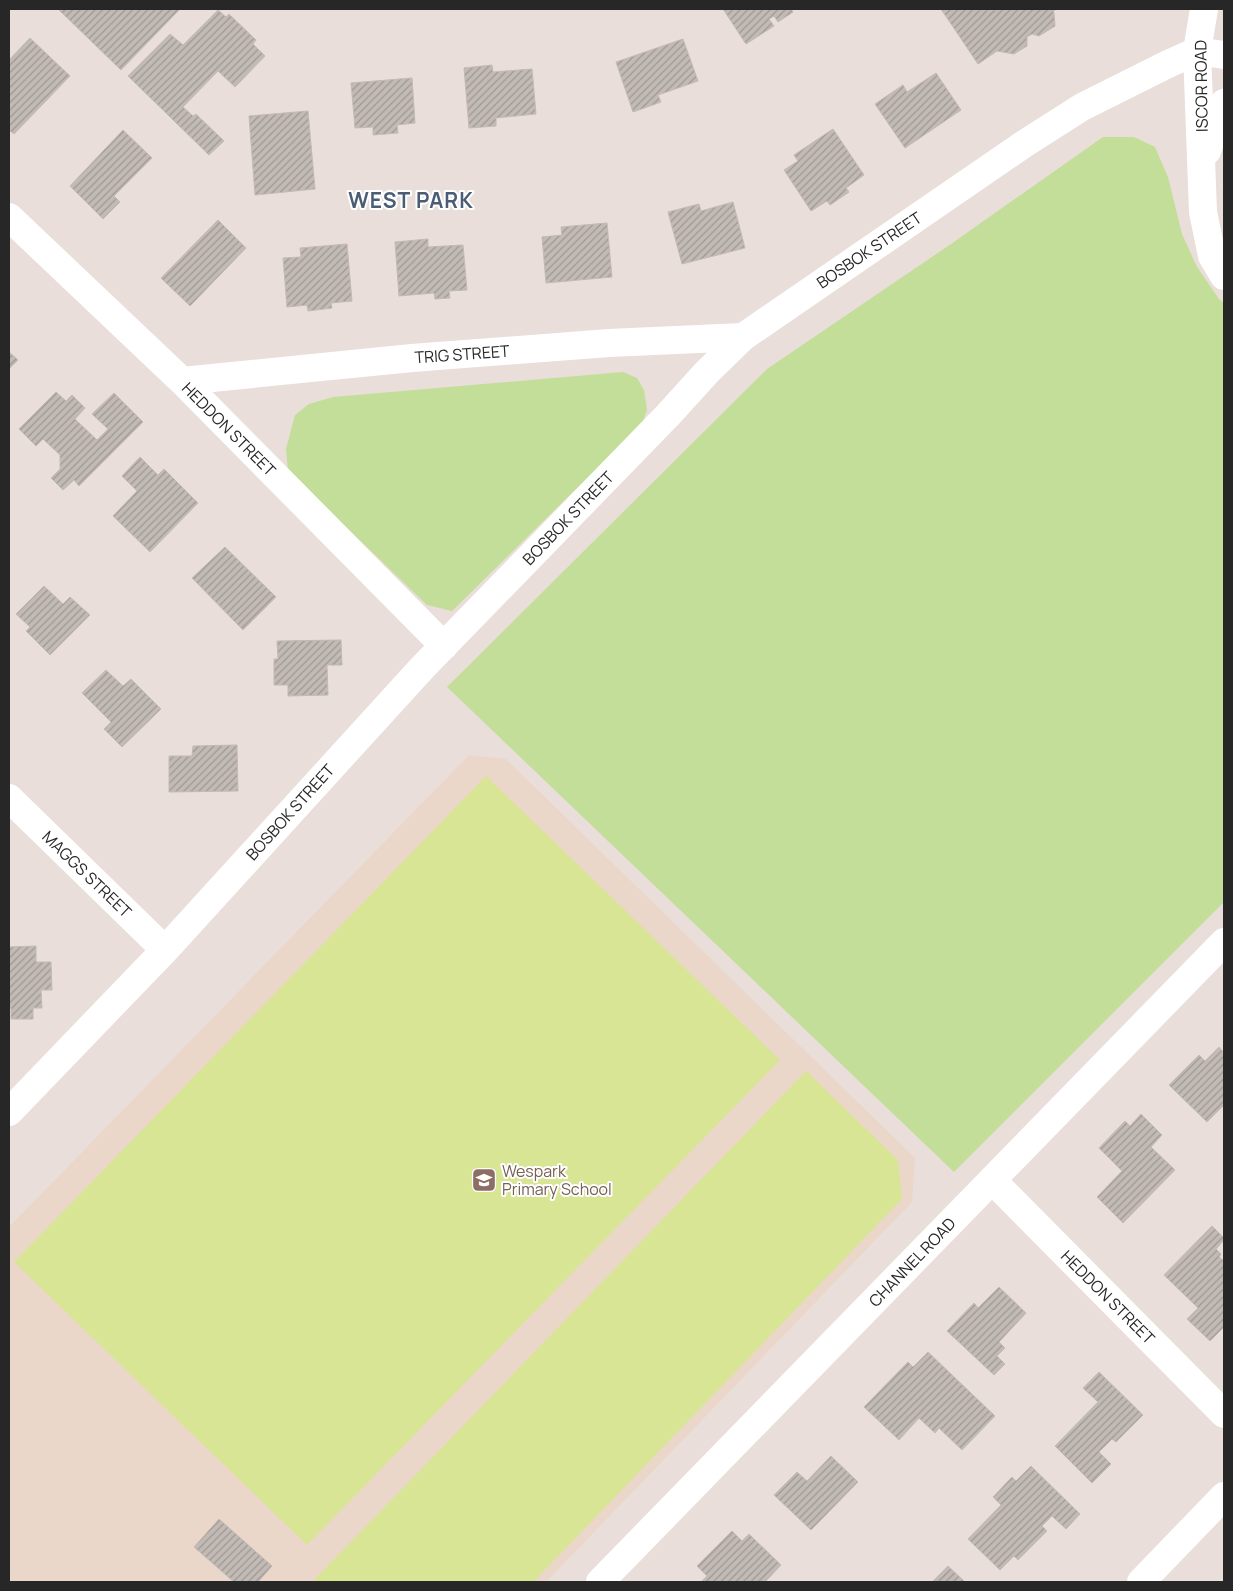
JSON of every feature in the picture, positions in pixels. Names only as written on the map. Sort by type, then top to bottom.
[{"type":"street","name":"ISCOR ROAD","points":[[1204,9],[1197,51],[1203,212],[1212,256],[1224,276]]},
{"type":"street","points":[[1197,51],[1224,54]]},
{"type":"street","name":"BOSBOK STREET","points":[[9,1112],[165,950],[422,668],[743,337],[1024,144],[1082,107],[1197,51]]},
{"type":"street","name":"ISCOR ROAD","points":[[1202,164],[1224,103]]},
{"type":"street","name":"HEDDON STREET","points":[[9,217],[182,382],[444,646]]},
{"type":"street","name":"TRIG STREET","points":[[182,382],[412,358],[609,343],[743,337]]},
{"type":"street","name":"MAGGS STREET","points":[[9,798],[165,950]]},
{"type":"street","name":"CHANNEL ROAD","points":[[600,1582],[1224,942]]},
{"type":"street","name":"HEDDON STREET","points":[[993,1180],[1224,1414]]},
{"type":"street","points":[[1141,1582],[1224,1496]]},
{"type":"shaded area","name":"Wespark Primary School","points":[[469,755],[506,759],[915,1158],[912,1202],[546,1582],[9,1582],[9,1227]]},
{"type":"green space","points":[[1103,137],[1134,137],[1155,147],[1168,177],[1182,234],[1197,267],[1219,299],[1224,303],[1224,902],[954,1172],[447,687],[767,369],[951,244]]},
{"type":"green space","points":[[623,372],[637,378],[644,390],[647,410],[642,424],[452,611],[427,605],[288,471],[286,449],[295,415],[309,404],[333,397]]},
{"type":"green space","points":[[486,776],[780,1060],[307,1545],[14,1262]]},
{"type":"green space","points":[[806,1071],[898,1160],[902,1199],[533,1582],[316,1582],[314,1580]]},
{"type":"building","points":[[58,9],[180,9],[121,70]]},
{"type":"building","points":[[723,9],[791,9],[793,12],[778,22],[774,16],[769,19],[774,26],[746,44]]},
{"type":"building","points":[[941,9],[1057,9],[1053,11],[1055,26],[1039,36],[1032,34],[1027,37],[1027,46],[1014,54],[997,51],[978,64]]},
{"type":"building","points":[[218,10],[226,17],[229,14],[256,40],[253,44],[265,56],[235,87],[218,71],[183,107],[193,116],[196,114],[224,141],[209,155],[128,76],[170,34],[183,45]]},
{"type":"building","points":[[30,38],[70,76],[14,134],[9,130],[9,60]]},
{"type":"building","points":[[683,39],[698,81],[658,95],[661,102],[633,112],[616,62]]},
{"type":"building","points":[[492,65],[493,72],[532,69],[536,114],[496,118],[496,126],[469,128],[464,68]]},
{"type":"building","points":[[936,73],[961,110],[905,148],[875,104],[903,85],[907,92]]},
{"type":"building","points":[[412,78],[415,123],[397,125],[398,133],[373,135],[373,127],[355,128],[351,83]]},
{"type":"building","points":[[308,111],[315,189],[255,195],[249,116]]},
{"type":"building","points":[[833,129],[864,175],[846,188],[849,192],[830,205],[827,201],[811,211],[784,170],[798,161],[794,155]]},
{"type":"building","points":[[123,130],[152,158],[114,196],[120,202],[103,219],[70,186]]},
{"type":"building","points":[[733,202],[745,248],[682,264],[668,212],[699,204],[701,211]]},
{"type":"building","points":[[218,220],[246,248],[190,306],[161,278]]},
{"type":"building","points":[[607,223],[612,277],[546,283],[542,237],[562,235],[561,227]]},
{"type":"building","points":[[428,239],[428,247],[463,245],[467,290],[449,291],[450,298],[435,299],[434,293],[399,296],[395,242]]},
{"type":"building","points":[[347,244],[352,301],[331,303],[332,308],[308,311],[307,305],[287,307],[283,258],[301,257],[300,248]]},
{"type":"building","points":[[9,352],[18,360],[9,369]]},
{"type":"building","points":[[56,392],[66,401],[72,395],[85,408],[75,419],[97,440],[108,429],[92,414],[114,393],[143,422],[79,486],[74,480],[63,490],[51,478],[60,469],[60,455],[43,439],[36,446],[19,429]]},
{"type":"building","points":[[140,457],[158,475],[164,469],[198,503],[150,552],[113,516],[137,491],[122,476]]},
{"type":"building","points":[[225,547],[276,597],[243,630],[192,578]]},
{"type":"building","points":[[44,586],[63,604],[70,597],[90,615],[50,655],[26,631],[30,627],[16,614]]},
{"type":"building","points":[[341,640],[342,665],[327,665],[328,695],[288,696],[288,685],[274,685],[274,659],[278,659],[277,641]]},
{"type":"building","points":[[106,670],[123,686],[131,679],[161,709],[122,747],[104,729],[111,722],[82,693]]},
{"type":"building","points":[[237,745],[238,791],[169,792],[169,756],[192,756],[193,746]]},
{"type":"building","points":[[36,946],[36,962],[51,962],[52,990],[41,990],[42,1008],[33,1008],[33,1019],[11,1019],[11,1008],[9,1008],[9,947]]},
{"type":"building","points":[[1219,1047],[1224,1053],[1224,1105],[1207,1122],[1169,1085],[1199,1055],[1205,1061]]},
{"type":"building","points":[[1141,1114],[1162,1135],[1151,1147],[1175,1170],[1123,1223],[1097,1197],[1122,1171],[1099,1148],[1125,1121],[1130,1126]]},
{"type":"building","points":[[1212,1226],[1224,1238],[1216,1249],[1221,1254],[1219,1257],[1224,1261],[1224,1327],[1210,1341],[1187,1319],[1198,1308],[1164,1275]]},
{"type":"building","points":[[999,1287],[1026,1313],[999,1342],[1005,1348],[997,1356],[1005,1364],[994,1375],[947,1331],[974,1303],[978,1308]]},
{"type":"building","points":[[928,1352],[995,1416],[962,1450],[939,1428],[935,1433],[919,1418],[899,1440],[864,1407],[908,1362],[913,1367]]},
{"type":"building","points":[[1099,1372],[1143,1415],[1116,1442],[1112,1439],[1099,1452],[1111,1464],[1092,1483],[1055,1446],[1098,1402],[1083,1388]]},
{"type":"building","points":[[831,1456],[858,1482],[811,1530],[774,1495],[797,1472],[807,1481]]},
{"type":"building","points":[[1031,1466],[1080,1514],[1066,1529],[1052,1516],[1042,1526],[1047,1531],[1018,1560],[1014,1556],[1000,1570],[968,1539],[1001,1505],[993,1497],[1012,1477],[1016,1481]]},
{"type":"building","points":[[219,1519],[272,1566],[258,1582],[234,1582],[194,1547]]},
{"type":"building","points":[[732,1531],[742,1541],[749,1534],[781,1565],[765,1582],[701,1582],[707,1576],[697,1566]]},
{"type":"building","points":[[948,1566],[965,1582],[932,1582]]},
{"type":"place","name":"Wespark Primary School","points":[[484,1180]]},
{"type":"district","name":"WEST PARK","points":[[411,200]]}]
